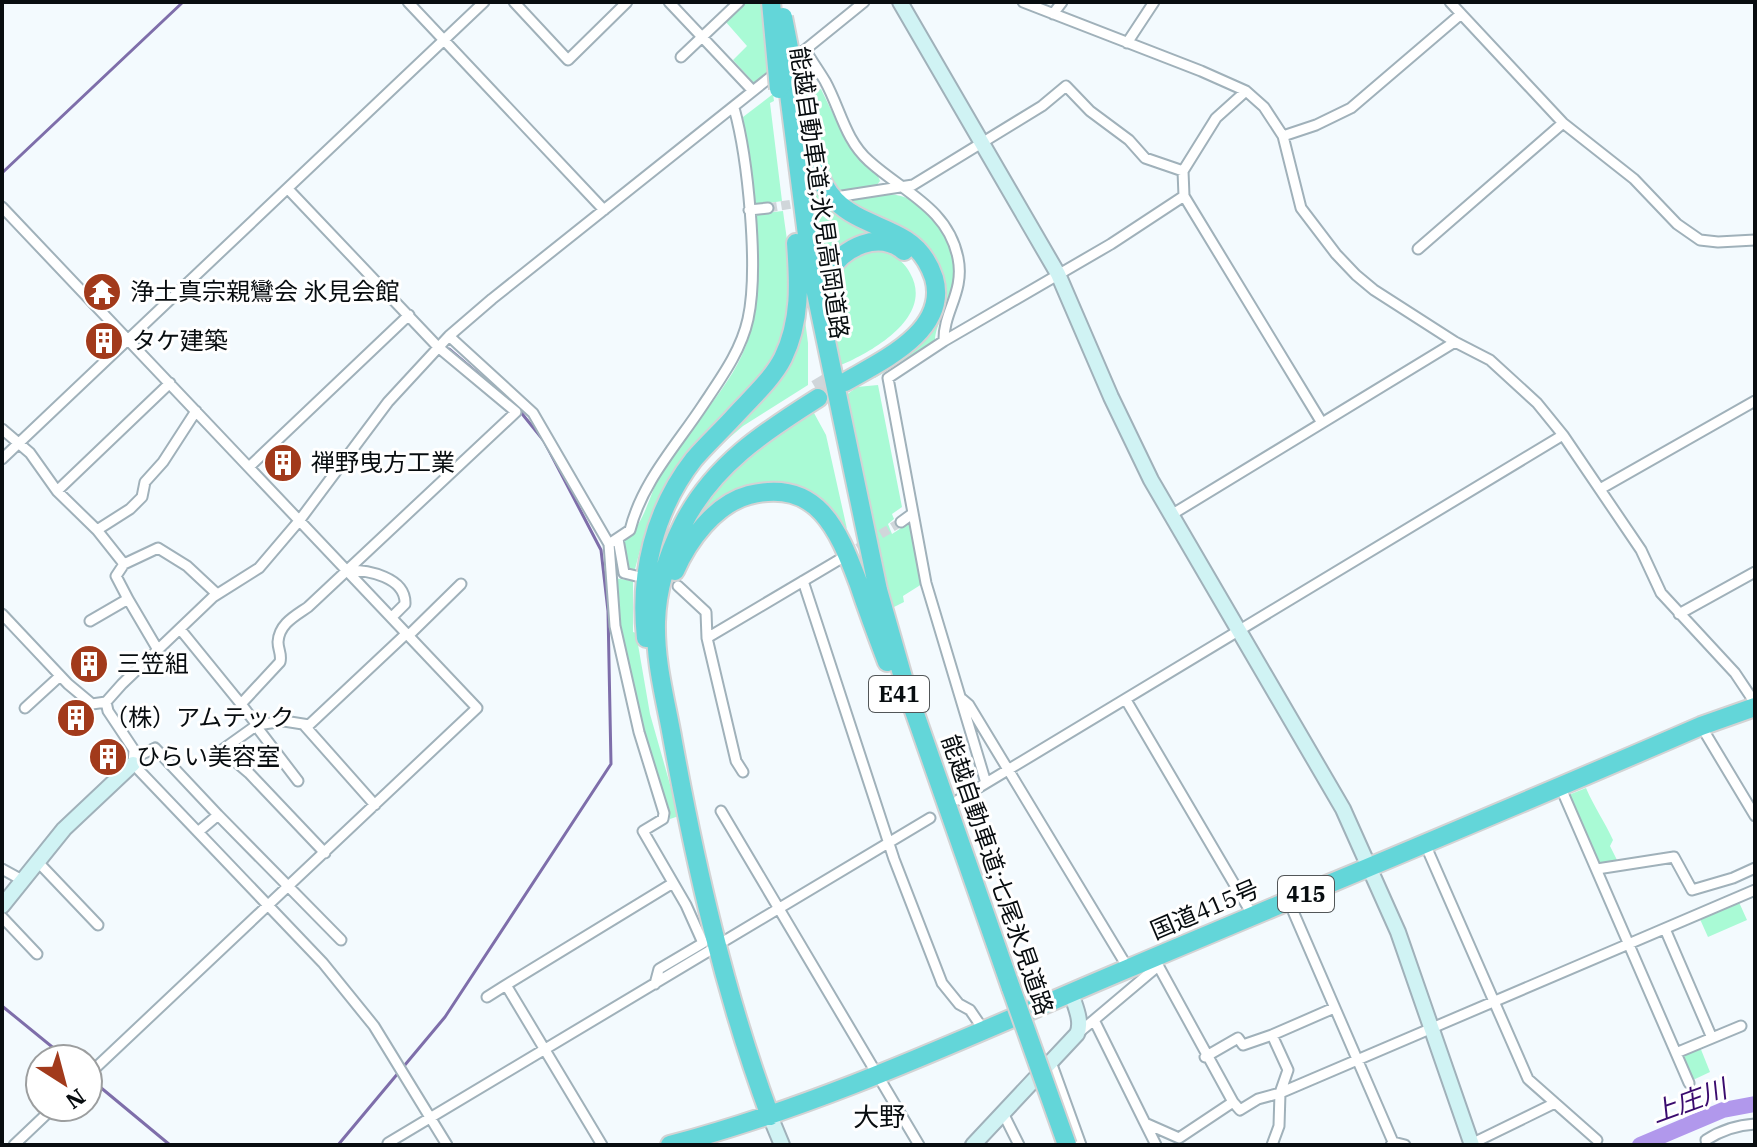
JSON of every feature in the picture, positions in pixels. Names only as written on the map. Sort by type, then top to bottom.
[{"type":"highway","name":"能越自動車道;氷見高岡道路","points":[[771,2],[788,86],[795,233],[830,386]]},
{"type":"highway","name":"能越自動車道;氷見高岡道路","points":[[779,2],[812,274],[830,386]]},
{"type":"highway","points":[[788,86],[814,160],[836,202],[918,249],[931,268],[936,285],[935,302],[919,332],[892,355],[830,386]]},
{"type":"highway","points":[[770,1116],[747,1054],[724,973],[643,610],[646,575],[656,530],[678,482],[696,457],[782,360],[797,311],[799,284],[795,233]]},
{"type":"highway","points":[[652,652],[660,590],[668,559],[693,504],[728,461],[895,340],[915,320],[923,303],[924,290],[922,275],[914,260],[900,247],[885,242],[861,243],[841,256],[828,274],[823,288],[822,324]]},
{"type":"highway","name":"能越自動車道;七尾氷見道路","points":[[830,386],[860,556],[898,691],[1067,1145]]},
{"type":"highway","name":"能越自動車道;七尾氷見道路","points":[[830,386],[895,650],[1060,1145]]},
{"type":"highway","points":[[652,652],[670,581],[683,553],[706,523],[727,505],[746,496],[776,490],[807,500],[839,534],[898,691]]},
{"type":"highway","name":"国道415号","points":[[670,1145],[770,1116],[1128,968],[1156,962],[1253,916],[1755,705]]},
{"type":"street","points":[[408,2],[604,210]]},
{"type":"street","points":[[2,459],[484,2]]},
{"type":"street","points":[[514,2],[568,60],[627,2]]},
{"type":"street","points":[[669,2],[753,91]]},
{"type":"street","points":[[681,57],[739,2]]},
{"type":"street","points":[[2,614],[60,676],[92,704],[106,702],[217,594],[259,568],[299,521],[388,402],[449,336],[864,2]]},
{"type":"street","points":[[900,2],[1058,274],[1111,397],[1171,515],[1343,809],[1398,932],[1471,1145],[1555,1103]]},
{"type":"street","points":[[1023,2],[1201,71],[1246,91],[1264,107],[1283,136],[1301,208],[1336,254],[1374,290],[1455,342],[1490,360],[1520,385],[1563,435],[1600,489],[1641,550],[1661,593],[1735,673],[1755,705]]},
{"type":"street","points":[[1053,14],[1062,2]]},
{"type":"street","points":[[1127,43],[1154,2]]},
{"type":"street","points":[[1450,2],[1563,123],[1634,179],[1677,224],[1700,240],[1755,240]]},
{"type":"street","points":[[1283,136],[1351,108],[1461,14]]},
{"type":"street","points":[[805,50],[826,83],[855,144],[867,160],[904,186],[940,219],[955,246],[959,262],[958,290],[943,331],[944,341]]},
{"type":"street","points":[[842,196],[913,185],[1042,106],[1066,86],[1090,111],[1129,140],[1145,158],[1183,171]]},
{"type":"street","points":[[1246,91],[1216,118],[1183,171],[1184,196],[1322,423]]},
{"type":"street","points":[[614,542],[630,530],[655,473],[732,361],[748,320],[751,282],[749,210],[734,108]]},
{"type":"street","points":[[1418,249],[1563,123]]},
{"type":"street","points":[[241,704],[280,662],[278,644],[283,626],[308,607],[516,412],[438,347],[288,189]]},
{"type":"street","points":[[986,783],[926,583],[888,378],[944,341],[1111,244],[1184,196]]},
{"type":"street","points":[[2,207],[477,708],[104,1060]]},
{"type":"street","points":[[749,210],[768,208]]},
{"type":"street","points":[[249,467],[409,315]]},
{"type":"street","points":[[449,336],[533,413],[614,542],[624,573],[636,576]]},
{"type":"street","points":[[1171,515],[1455,342]]},
{"type":"street","points":[[57,491],[170,383]]},
{"type":"street","points":[[1600,489],[1755,401]]},
{"type":"street","points":[[97,530],[130,509],[142,497],[145,482],[163,462],[196,411]]},
{"type":"street","points":[[2,429],[30,453],[57,491],[97,530],[124,564]]},
{"type":"street","points":[[958,800],[1563,435]]},
{"type":"street","points":[[901,522],[912,514]]},
{"type":"street","points":[[614,542],[615,626],[639,732],[664,813],[663,819],[643,831],[686,905],[703,943],[659,969],[655,984]]},
{"type":"street","points":[[158,650],[116,576],[124,564],[158,548],[187,566],[217,594]]},
{"type":"street","points":[[707,638],[842,558]]},
{"type":"street","points":[[347,570],[377,573],[401,592],[405,604],[392,617]]},
{"type":"street","points":[[1679,614],[1755,572]]},
{"type":"street","points":[[803,581],[890,842],[942,983],[959,1004],[970,1010],[983,1029]]},
{"type":"street","points":[[325,853],[249,773],[222,750],[256,725],[284,721],[309,725],[461,584]]},
{"type":"street","points":[[678,586],[706,612],[707,638],[736,761],[743,772]]},
{"type":"street","points":[[90,621],[128,599]]},
{"type":"street","points":[[180,629],[298,781]]},
{"type":"street","points":[[25,708],[60,676]]},
{"type":"street","points":[[961,697],[1009,769],[1128,968]]},
{"type":"street","points":[[1126,700],[1253,916]]},
{"type":"street","points":[[106,702],[108,711],[134,750],[134,761],[321,960],[374,1026],[447,1145]]},
{"type":"street","points":[[304,725],[375,805]]},
{"type":"street","points":[[1701,726],[1755,816]]},
{"type":"street","points":[[2,906],[64,829],[134,761],[155,748],[341,940]]},
{"type":"street","points":[[1560,786],[1689,1083]]},
{"type":"street","points":[[721,811],[916,1144]]},
{"type":"street","points":[[198,832],[218,815]]},
{"type":"street","points":[[726,940],[930,818]]},
{"type":"street","points":[[1425,844],[1528,1079],[1597,1140]]},
{"type":"street","points":[[1597,869],[1674,857],[1692,890],[1755,868]]},
{"type":"street","points":[[37,861],[98,925]]},
{"type":"street","points":[[2,869],[22,880]]},
{"type":"street","points":[[487,997],[673,883]]},
{"type":"street","points":[[973,1145],[1077,1034],[1156,962],[1205,1057],[1240,1110],[1258,1099],[1358,1061],[1755,890]]},
{"type":"street","points":[[1289,902],[1392,1144],[1405,1145]]},
{"type":"street","points":[[2,917],[37,954]]},
{"type":"street","points":[[1665,929],[1712,1038]]},
{"type":"street","points":[[388,1143],[714,948]]},
{"type":"street","points":[[506,985],[602,1145]]},
{"type":"street","points":[[1071,993],[1080,1028],[1077,1034]]},
{"type":"street","points":[[1205,1057],[1238,1038],[1243,1045],[1334,1008]]},
{"type":"street","points":[[1094,1020],[1156,1145]]},
{"type":"street","points":[[1676,1053],[1741,1026]]},
{"type":"street","points":[[1272,1035],[1288,1070],[1280,1093],[1279,1126],[1272,1145]]},
{"type":"street","points":[[1051,1062],[1081,1145]]},
{"type":"street","points":[[1170,1145],[1233,1102]]},
{"type":"street","points":[[1003,1113],[1019,1145]]},
{"type":"street","points":[[770,1116],[782,1145]]},
{"type":"street","points":[[14,1145],[37,1123]]},
{"type":"street","points":[[1145,1123],[1179,1138]]},
{"type":"street","points":[[1703,1143],[1735,1127],[1755,1124]]},
{"type":"green space","points":[[744,2],[767,2],[772,69],[754,83],[733,60],[747,46],[725,21]]},
{"type":"green space","points":[[800,75],[817,90],[821,89],[848,145],[877,174],[880,181],[876,186],[834,191],[822,168],[811,134],[802,99]]},
{"type":"green space","points":[[773,94],[774,101],[770,103],[782,201],[757,205],[751,201],[743,117]]},
{"type":"green space","points":[[805,169],[820,194],[837,212],[885,236],[862,237],[846,243],[832,254],[819,273]]},
{"type":"green space","points":[[889,194],[905,197],[932,216],[950,245],[955,278],[953,294],[937,329],[935,341],[875,378],[869,377],[916,345],[940,280],[844,201]]},
{"type":"green space","points":[[783,211],[791,284],[790,308],[784,332],[760,374],[677,465],[656,503],[634,573],[626,570],[624,540],[642,518],[662,471],[732,373],[749,337],[755,294],[752,220],[756,214]]},
{"type":"green space","points":[[874,250],[895,257],[907,268],[915,289],[914,304],[907,318],[883,342],[839,366],[831,313],[834,280],[842,266],[855,256]]},
{"type":"green space","points":[[805,320],[808,385],[743,426],[686,480],[799,341]]},
{"type":"green space","points":[[878,385],[902,507],[892,514],[894,519],[888,524],[892,534],[909,523],[922,584],[903,596],[904,602],[892,608],[873,535],[845,396],[857,387]]},
{"type":"green space","points":[[814,413],[826,435],[847,529],[823,504],[809,495],[778,484],[762,484],[728,495],[687,532],[711,495],[740,462],[774,434]]},
{"type":"green space","points":[[614,578],[633,581],[633,632],[636,633],[650,714],[679,816],[670,819],[636,700]]},
{"type":"green space","points":[[1586,788],[1613,840],[1610,846],[1617,860],[1615,864],[1598,867],[1566,796]]},
{"type":"green space","points":[[1738,900],[1747,920],[1708,937],[1699,917]]},
{"type":"green space","points":[[1700,1047],[1710,1072],[1693,1080],[1682,1055]]},
{"type":"waterway","points":[[2,173],[183,2]]},
{"type":"waterway","points":[[338,1145],[445,1017],[611,764],[608,611],[601,550],[544,441],[515,405],[449,349]]},
{"type":"waterway","points":[[2,1006],[47,1043]]},
{"type":"waterway","points":[[104,1090],[170,1145]]},
{"type":"waterway","name":"上庄川","points":[[1640,1145],[1723,1110],[1755,1104]]},
{"type":"tunnel","points":[[768,208],[835,197]]},
{"type":"tunnel","points":[[816,389],[843,373]]},
{"type":"tunnel","points":[[846,555],[901,522]]},
{"type":"place","name":"浄土真宗親鸞会 氷見会館","points":[[102,292]]},
{"type":"place","name":"タケ建築","points":[[104,341]]},
{"type":"place","name":"禅野曳方工業","points":[[283,463]]},
{"type":"place","name":"三笠組","points":[[89,664]]},
{"type":"place","name":"（株）アムテック","points":[[76,718]]},
{"type":"place","name":"ひらい美容室","points":[[108,757]]},
{"type":"district","name":"大野","points":[[879,1117]]}]
